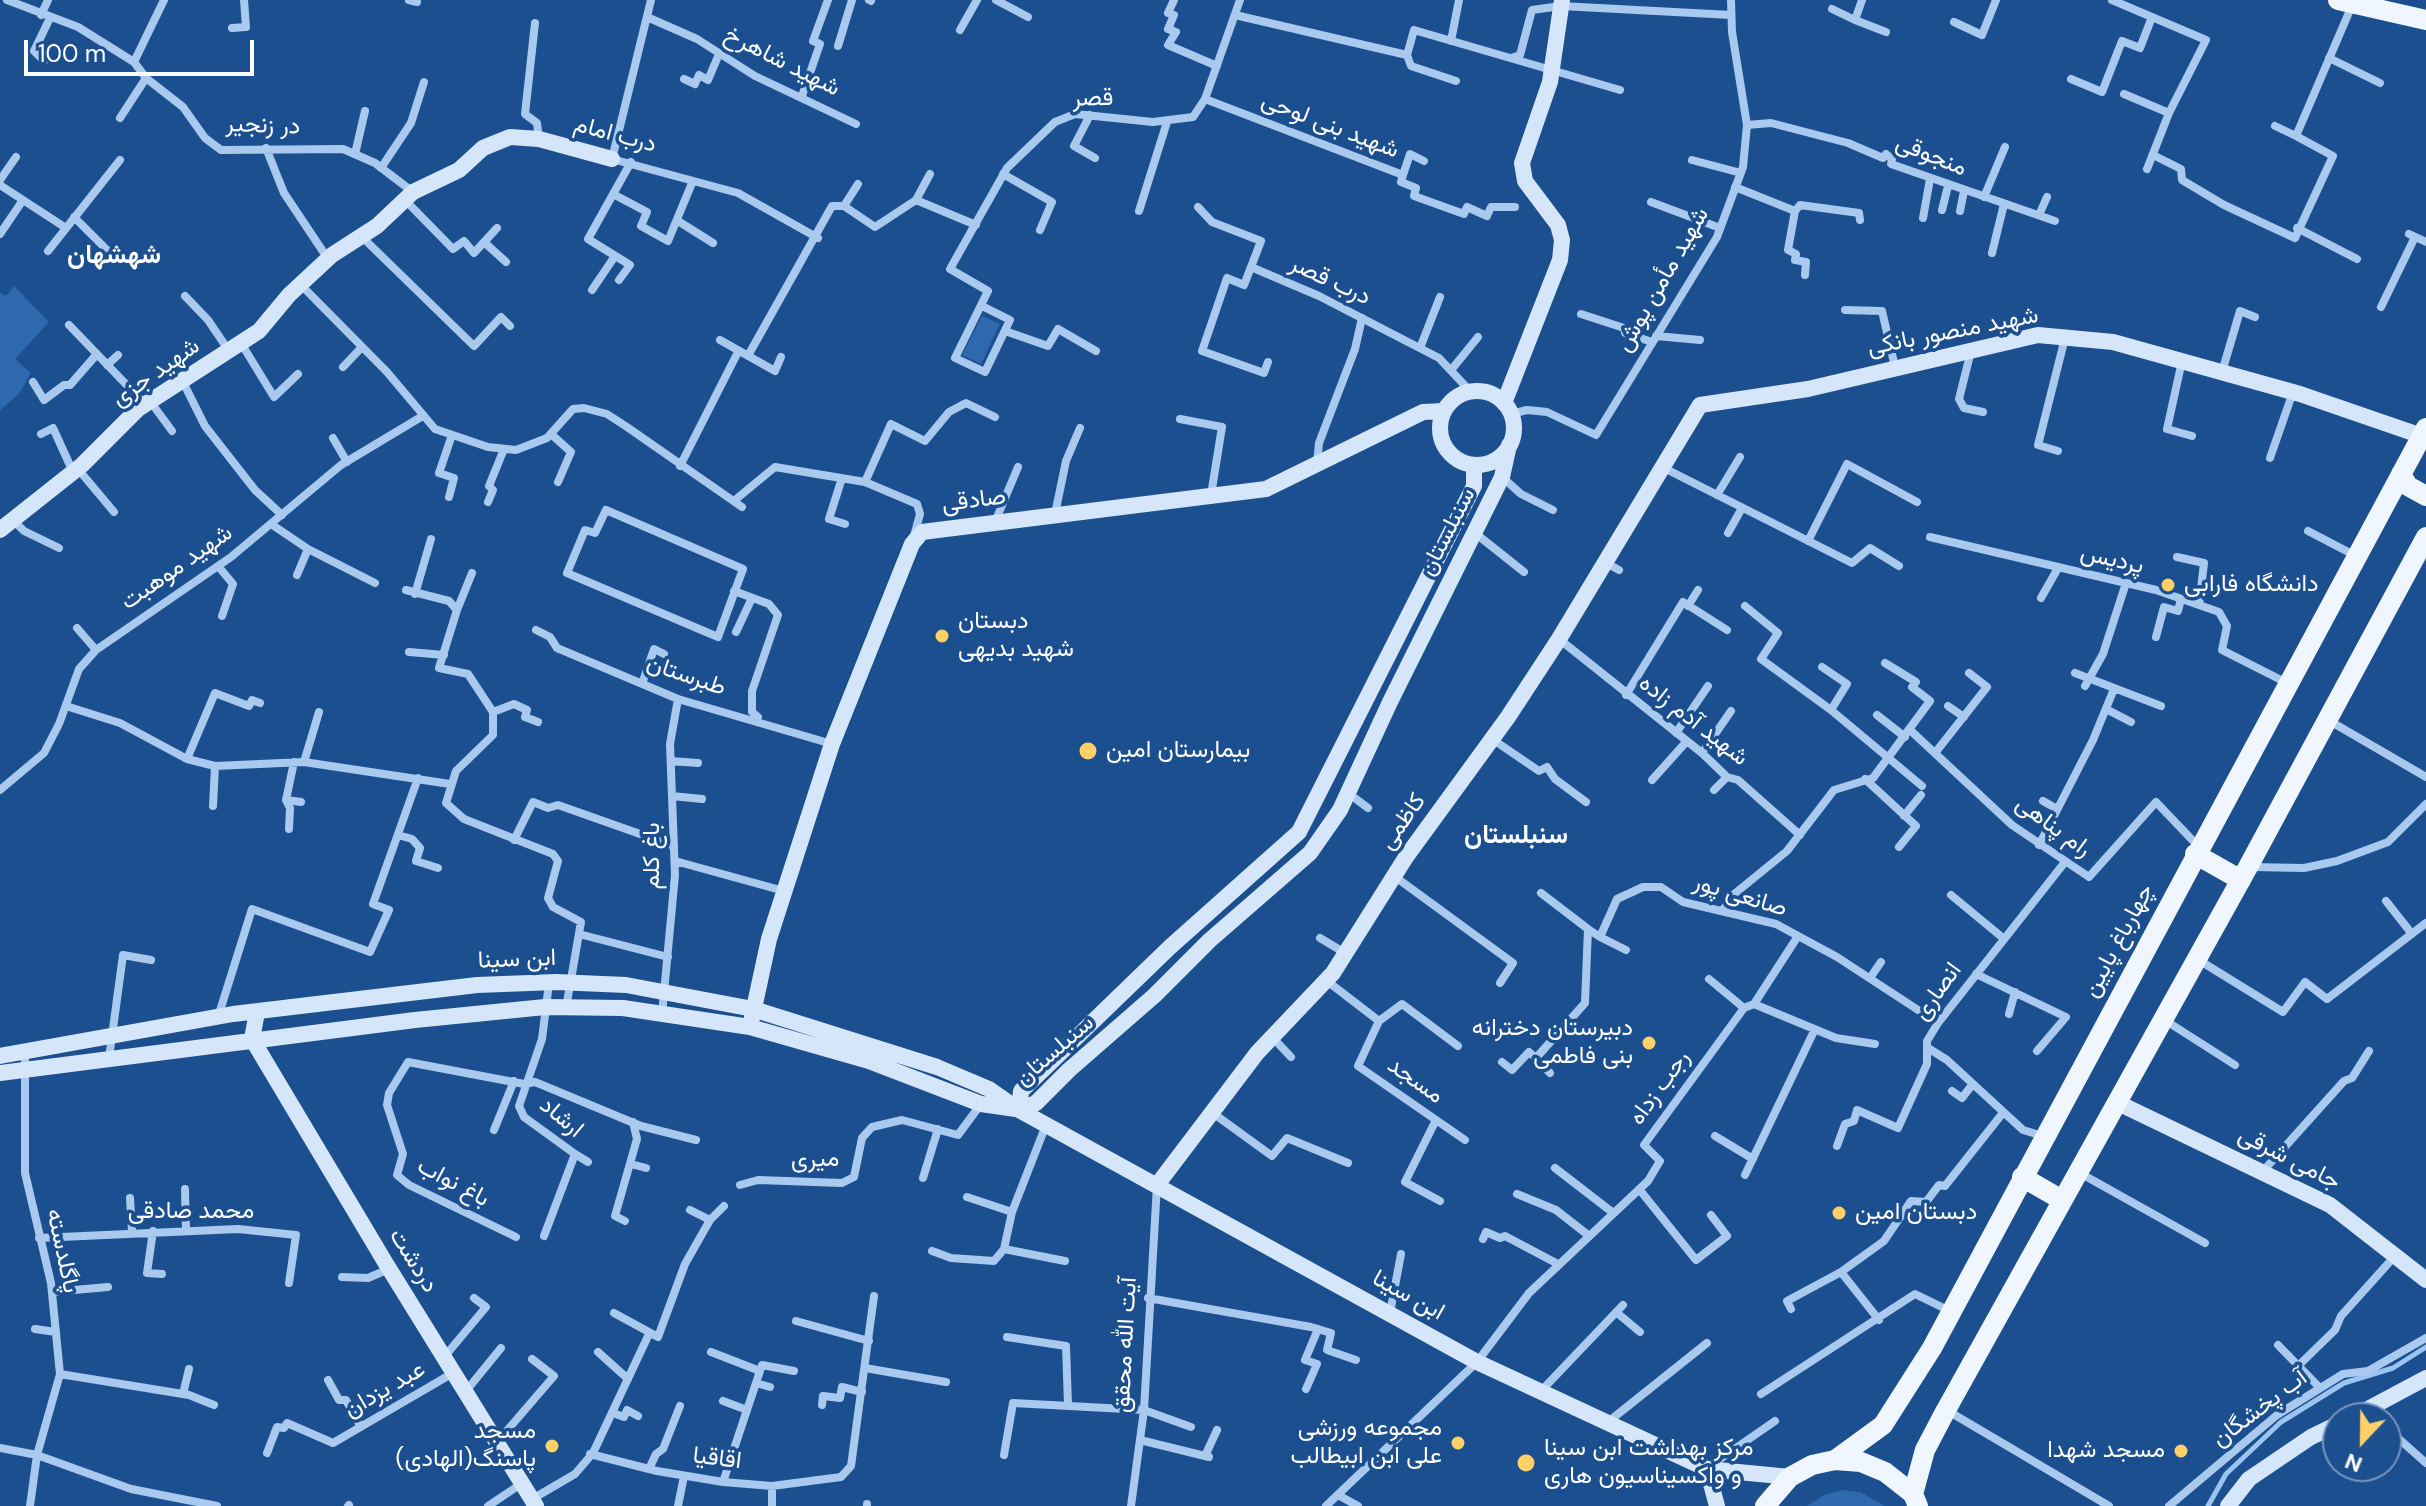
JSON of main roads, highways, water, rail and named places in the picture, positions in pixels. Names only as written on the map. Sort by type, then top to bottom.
[{"type":"main road","points":[[2345,2],[2426,20]]},
{"type":"main road","points":[[2380,10],[2426,28]]},
{"type":"main road","name":"چهارباغ پایین","points":[[1835,1460],[1883,1425],[1951,1312],[2196,850],[2424,432]]},
{"type":"main road","points":[[2401,474],[2408,486],[2426,496]]},
{"type":"main road","points":[[1916,1500],[1925,1450],[1946,1410],[2244,874],[2426,537]]},
{"type":"main road","points":[[2196,850],[2244,874]]},
{"type":"main road","points":[[2022,1177],[2062,1200]]},
{"type":"main road","points":[[1765,1506],[1790,1477],[1812,1465],[1835,1460],[1861,1462],[1885,1472],[1916,1500]]},
{"type":"waterway","points":[[2208,1506],[2226,1474],[2281,1422],[2344,1383],[2393,1368],[2426,1347]]},
{"type":"place","name":"دانشگاه فارابی","points":[[2168,585]]},
{"type":"place","name":"دبستان شهید بدیهی","points":[[942,636]]},
{"type":"place","name":"بیمارستان امین","points":[[1088,751]]},
{"type":"place","name":"دبیرستان دخترانه بنی فاطمی","points":[[1649,1043]]},
{"type":"place","name":"دبستان امین","points":[[1839,1213]]},
{"type":"place","name":"مجموعه ورزشی علی ابن ابیطالب","points":[[1458,1443]]},
{"type":"place","name":"مسجد پاسنگ(الهادی)","points":[[552,1446]]},
{"type":"place","name":"مسجد شهدا","points":[[2181,1451]]},
{"type":"place","name":"مرکز بهداشت ابن سینا و واکسیناسیون هاری","points":[[1526,1463]]},
{"type":"district","name":"شهشهان","points":[[114,256]]},
{"type":"district","name":"سنبلستان","points":[[1516,836]]}]
